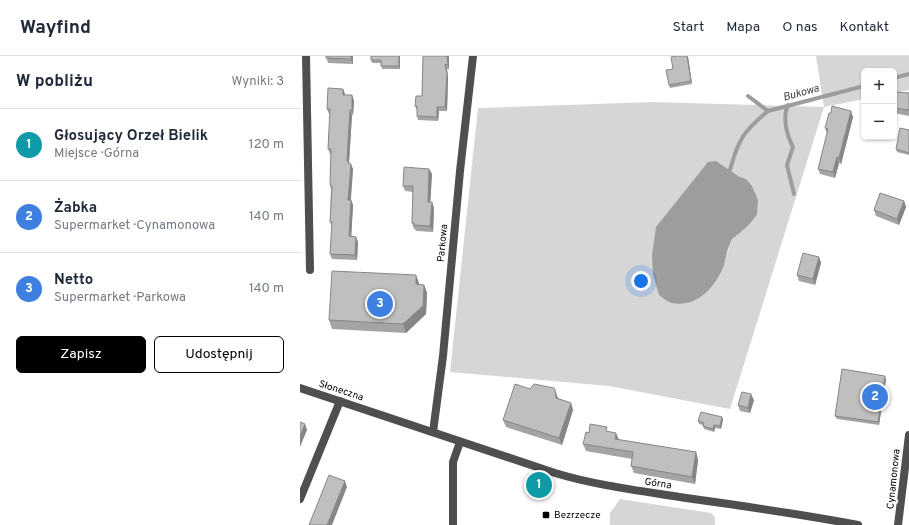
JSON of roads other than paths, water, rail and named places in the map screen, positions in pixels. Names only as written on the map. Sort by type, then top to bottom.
[{"type":"street","points":[[306,56],[310,270]]},
{"type":"street","name":"Parkowa","points":[[433,432],[443,356],[472,56]]},
{"type":"street","name":"Słoneczna","points":[[300,388],[376,413]]},
{"type":"street","points":[[300,499],[340,401]]},
{"type":"street","name":"Górna","points":[[376,413],[555,473],[598,484],[835,523],[858,525]]},
{"type":"street","name":"Cynamonowa","points":[[898,525],[909,435]]},
{"type":"street","points":[[453,525],[453,462],[460,442]]},
{"type":"waterway","name":"Bukowa","points":[[897,77],[909,74]]},
{"type":"waterway","name":"Bukowa","points":[[748,96],[768,111],[861,87]]},
{"type":"waterway","points":[[788,105],[785,121],[793,147],[787,165],[794,194]]},
{"type":"waterway","points":[[730,170],[736,151],[743,137],[747,131],[768,111]]},
{"type":"place","name":"Netto","points":[[380,304]]},
{"type":"place","name":"Żabka","points":[[875,397]]},
{"type":"place","name":"Głosujący Orzeł Bielik","points":[[539,485]]},
{"type":"place","name":"Bezrzecze","points":[[546,515]]}]
